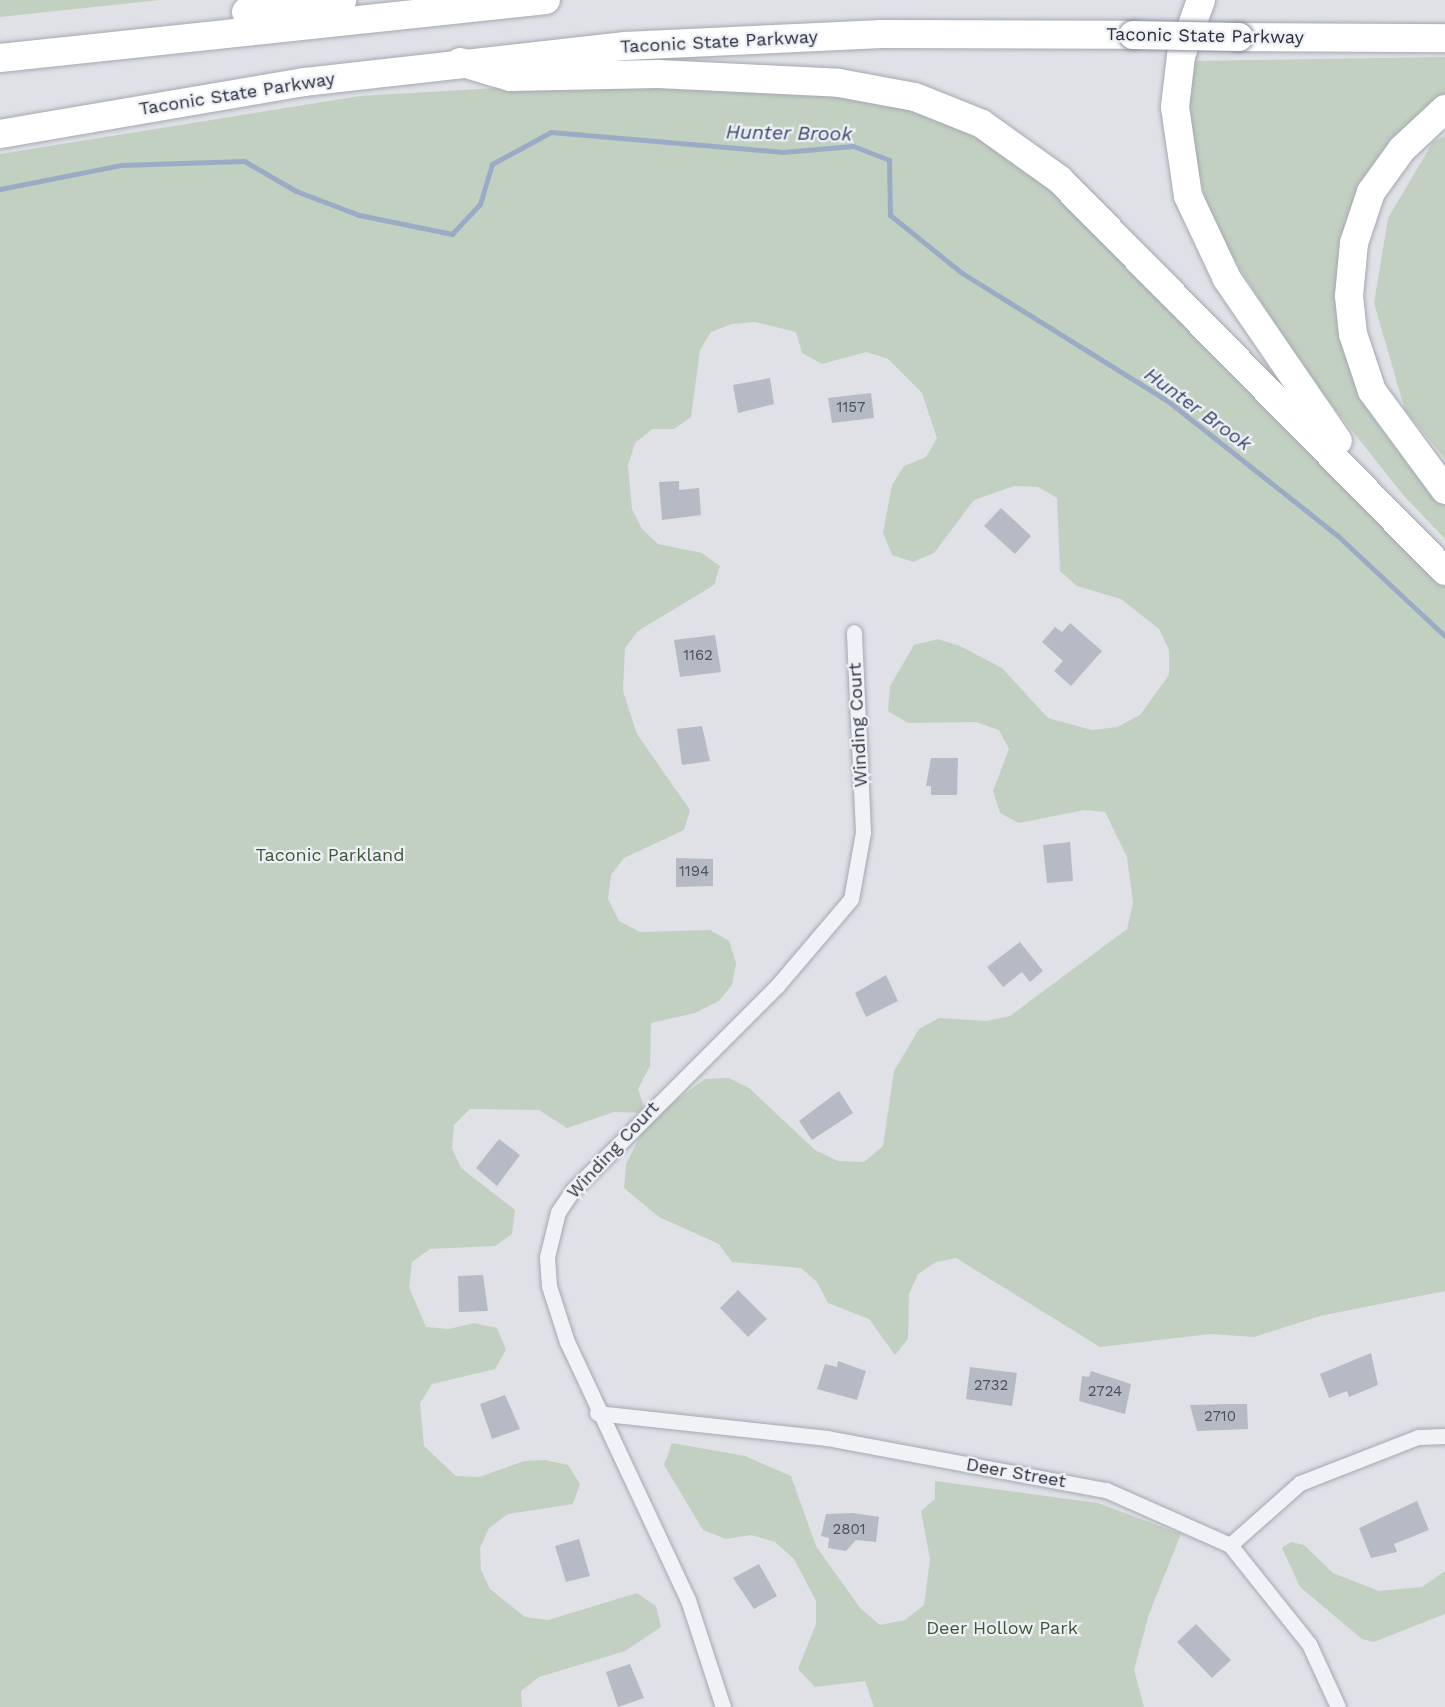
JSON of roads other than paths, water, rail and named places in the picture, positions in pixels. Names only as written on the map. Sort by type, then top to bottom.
[{"type":"highway","points":[[166,40],[225,15],[342,0]]},
{"type":"highway","points":[[0,58],[546,0]]},
{"type":"highway","points":[[1201,0],[1181,56],[1174,107],[1179,161],[1194,216],[1227,279],[1295,384],[1369,478],[1445,561]]},
{"type":"highway","name":"Taconic State Parkway","points":[[0,134],[460,62],[818,36],[1133,35],[1445,38]]},
{"type":"highway","points":[[460,62],[510,77],[658,74],[839,83],[915,97],[982,124],[1067,187],[1445,571]]},
{"type":"highway","points":[[1445,109],[1402,148],[1371,192],[1354,243],[1349,296],[1353,334],[1372,391],[1445,490]]},
{"type":"street","name":"Winding Court","points":[[723,1707],[688,1600],[597,1413],[549,1286],[549,1237],[573,1190],[777,986],[851,899],[863,832],[854,632]]},
{"type":"street","name":"Deer Street","points":[[597,1413],[826,1438],[1106,1490],[1230,1545],[1309,1644],[1338,1707]]},
{"type":"street","points":[[1230,1545],[1300,1483],[1418,1437],[1445,1436]]},
{"type":"waterway","name":"Hunter Brook","points":[[0,189],[121,165],[244,161],[296,191],[359,215],[452,234],[480,204],[492,164],[551,132],[783,152],[853,146],[889,160],[890,215],[962,273],[1169,402],[1338,536],[1445,636]]},
{"type":"park label","name":"Taconic Parkland","points":[[330,855]]},
{"type":"park label","name":"Deer Hollow Park","points":[[1002,1628]]}]
